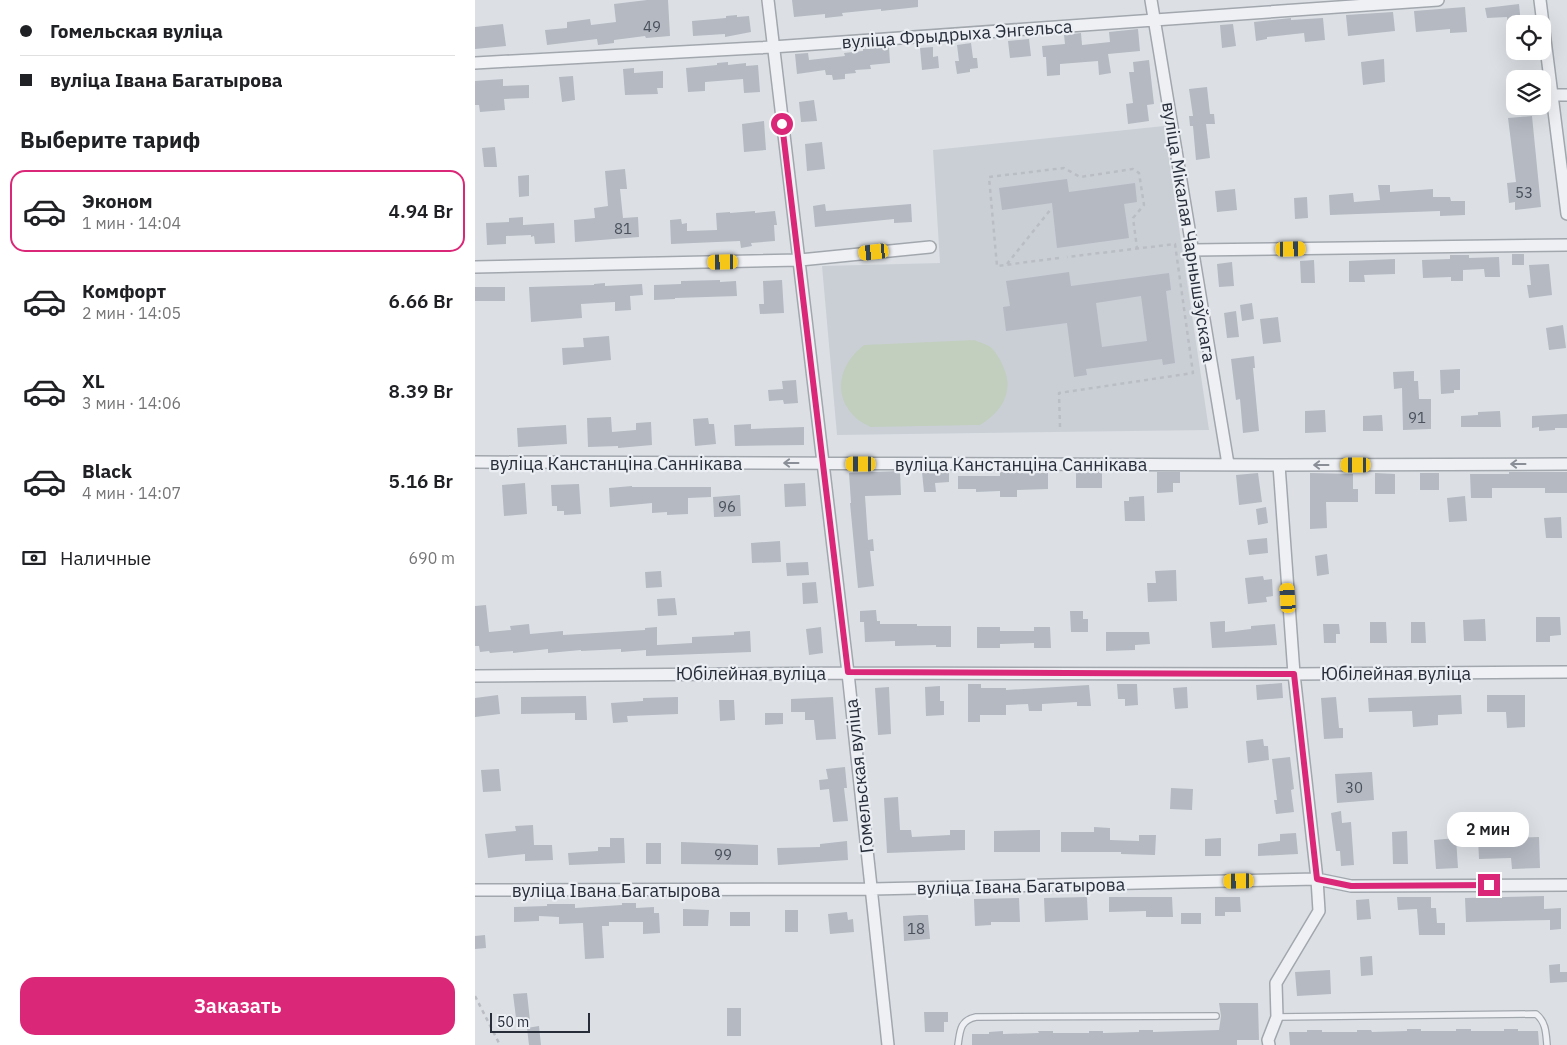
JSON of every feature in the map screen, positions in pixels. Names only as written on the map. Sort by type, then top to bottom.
[{"type":"street","name":"Гомельская вуліца","points":[[768,0],[772,47],[848,672],[888,1045]]},
{"type":"street","name":"вуліца Мікалая Чарнышэўскага","points":[[1151,0],[1228,464]]},
{"type":"street","name":"вуліца Фрыдрыха Энгельса","points":[[475,64],[772,47],[1438,0]]},
{"type":"street","points":[[1540,0],[1567,214]]},
{"type":"street","points":[[1553,95],[1567,95]]},
{"type":"street","points":[[1193,250],[1567,245]]},
{"type":"street","points":[[475,267],[799,260],[930,247]]},
{"type":"street","name":"вуліца Канстанціна Саннікава","points":[[475,462],[1279,465],[1567,464]]},
{"type":"street","points":[[1269,1045],[1277,1017],[1276,983],[1319,911],[1294,674],[1279,465]]},
{"type":"street","name":"Юбілейная вуліца","points":[[475,676],[848,672],[1294,674],[1567,672]]},
{"type":"street","name":"вуліца Івана Багатырова","points":[[475,890],[872,890],[1317,879],[1351,886],[1567,885]]},
{"type":"lane","points":[[1277,1017],[1536,1014],[1542,1019],[1547,1045]]},
{"type":"lane","points":[[958,1045],[963,1023],[967,1019],[976,1017],[1216,1016]]},
{"type":"path","points":[[1059,258],[997,266],[989,177],[1064,168],[1080,177],[1133,169],[1139,173],[1144,206],[1133,218],[1137,248]]},
{"type":"path","points":[[1006,265],[1051,209]]},
{"type":"path","points":[[1060,427],[1059,393],[1193,373],[1175,244],[1067,257]]},
{"type":"path","points":[[475,996],[500,1045]]},
{"type":"shaded area","points":[[1164,126],[1209,430],[837,435],[822,266],[940,263],[933,150]]},
{"type":"green space","points":[[974,340],[989,346],[995,352],[1003,366],[1008,384],[1007,392],[1000,407],[995,414],[980,425],[870,427],[857,419],[849,410],[841,390],[841,380],[849,361],[864,345]]},
{"type":"building","points":[[647,0],[668,0],[670,36],[646,38],[645,36],[614,40],[614,43],[598,45],[597,39],[547,45],[545,30],[567,28],[567,22],[590,19],[591,25],[616,22],[614,4]]},
{"type":"building","points":[[792,0],[918,0],[918,7],[842,13],[843,16],[825,18],[825,14],[794,17]]},
{"type":"building","points":[[1519,4],[1520,15],[1487,18],[1485,8]]},
{"type":"building","points":[[1465,7],[1467,32],[1450,33],[1450,29],[1416,32],[1414,11]]},
{"type":"building","points":[[1393,12],[1395,31],[1348,36],[1346,15]]},
{"type":"building","points":[[737,15],[737,17],[749,16],[751,32],[725,37],[725,34],[693,36],[692,21],[726,18],[726,16]]},
{"type":"building","points":[[1291,18],[1291,20],[1323,18],[1325,40],[1305,42],[1304,33],[1267,37],[1267,39],[1256,41],[1254,22]]},
{"type":"building","points":[[503,24],[506,46],[475,49],[475,27]]},
{"type":"building","points":[[1233,24],[1236,46],[1222,48],[1220,25]]},
{"type":"building","points":[[1138,29],[1140,51],[1108,54],[1111,73],[1099,75],[1098,61],[1060,64],[1060,75],[1047,76],[1046,57],[1043,57],[1042,46],[1065,44],[1064,35],[1081,33],[1082,45],[1110,42],[1109,32]]},
{"type":"building","points":[[1029,39],[1031,56],[1010,58],[1008,41]]},
{"type":"building","points":[[971,43],[973,58],[977,58],[978,68],[970,69],[970,72],[957,74],[955,61],[959,61],[957,45]]},
{"type":"building","points":[[889,47],[890,63],[870,65],[871,69],[855,70],[856,73],[845,74],[845,79],[833,80],[832,75],[826,75],[825,70],[797,74],[795,54],[808,53],[809,60],[845,56],[844,53],[863,51],[863,49]]},
{"type":"building","points":[[933,47],[933,57],[938,56],[939,68],[922,70],[920,48]]},
{"type":"building","points":[[1384,59],[1385,82],[1363,85],[1361,62]]},
{"type":"building","points":[[1149,60],[1154,104],[1147,105],[1149,121],[1128,124],[1126,104],[1133,103],[1129,72],[1134,72],[1133,62]]},
{"type":"building","points":[[728,62],[728,65],[746,63],[746,66],[758,65],[760,92],[744,93],[743,79],[705,82],[705,91],[688,92],[686,68]]},
{"type":"building","points":[[634,68],[634,73],[663,71],[663,88],[657,88],[658,94],[625,95],[623,69]]},
{"type":"building","points":[[573,76],[575,100],[562,102],[559,77]]},
{"type":"building","points":[[503,79],[503,86],[529,85],[529,98],[504,99],[505,110],[480,112],[479,105],[475,105],[475,81]]},
{"type":"building","points":[[1207,87],[1210,114],[1214,114],[1215,124],[1206,124],[1210,158],[1196,160],[1193,126],[1190,126],[1189,116],[1193,116],[1189,89]]},
{"type":"building","points":[[814,100],[817,121],[801,122],[799,102]]},
{"type":"building","points":[[1532,116],[1541,207],[1515,210],[1515,202],[1509,203],[1507,183],[1516,182],[1508,118]]},
{"type":"building","points":[[764,121],[766,150],[744,152],[742,124]]},
{"type":"building","points":[[822,142],[825,169],[807,171],[805,144]]},
{"type":"building","points":[[495,147],[497,167],[484,167],[482,148]]},
{"type":"building","points":[[625,169],[627,189],[620,189],[623,218],[638,217],[639,237],[575,242],[574,220],[595,218],[594,208],[608,206],[605,171]]},
{"type":"building","points":[[529,175],[529,196],[519,197],[518,176]]},
{"type":"building","points":[[1067,179],[1069,192],[1135,183],[1137,202],[1124,204],[1129,238],[1057,248],[1052,203],[1002,210],[999,188]]},
{"type":"building","points":[[1378,185],[1390,185],[1390,192],[1433,189],[1433,197],[1450,197],[1451,201],[1465,201],[1465,215],[1440,216],[1440,211],[1330,215],[1329,195],[1353,193],[1354,202],[1380,200]]},
{"type":"building","points":[[1235,189],[1237,210],[1217,212],[1215,191]]},
{"type":"building","points":[[1307,197],[1308,218],[1295,219],[1294,198]]},
{"type":"building","points":[[825,204],[826,211],[911,204],[912,222],[894,223],[894,219],[815,227],[813,206]]},
{"type":"building","points":[[755,211],[755,213],[775,211],[777,225],[774,225],[775,241],[751,243],[752,246],[741,248],[740,241],[671,244],[670,220],[681,219],[682,224],[687,223],[687,231],[717,230],[716,213]]},
{"type":"building","points":[[523,217],[523,225],[554,223],[555,243],[535,244],[534,236],[531,237],[531,235],[506,236],[506,244],[487,245],[486,223],[509,222],[509,218]]},
{"type":"building","points":[[1512,254],[1524,254],[1524,265],[1512,265]]},
{"type":"building","points":[[1450,255],[1469,255],[1469,258],[1499,257],[1500,277],[1485,277],[1484,269],[1463,270],[1463,281],[1451,281],[1451,277],[1423,278],[1422,260],[1450,259]]},
{"type":"building","points":[[1395,259],[1395,274],[1364,275],[1365,282],[1349,282],[1349,261]]},
{"type":"building","points":[[1314,260],[1315,283],[1301,283],[1300,261]]},
{"type":"building","points":[[1232,262],[1234,286],[1219,287],[1217,264]]},
{"type":"building","points":[[1549,264],[1552,295],[1529,298],[1527,285],[1531,285],[1529,265]]},
{"type":"building","points":[[1069,272],[1071,286],[1169,273],[1171,290],[1166,291],[1175,363],[1163,365],[1162,359],[1086,369],[1087,375],[1074,377],[1067,323],[1006,331],[1003,307],[1010,306],[1006,281]],"holes":[[[1141,296],[1147,341],[1102,347],[1096,303]]]},
{"type":"building","points":[[720,280],[720,282],[736,281],[737,296],[654,300],[654,285],[681,284],[681,281]]},
{"type":"building","points":[[782,280],[784,313],[760,314],[759,304],[764,304],[763,281]]},
{"type":"building","points":[[605,283],[605,286],[642,284],[643,295],[630,296],[631,310],[615,311],[615,302],[581,304],[582,318],[531,322],[529,287]]},
{"type":"building","points":[[475,287],[505,287],[505,301],[475,301]]},
{"type":"building","points":[[1252,303],[1254,319],[1242,321],[1240,305]]},
{"type":"building","points":[[1236,311],[1239,337],[1227,338],[1224,313]]},
{"type":"building","points":[[1278,317],[1281,342],[1263,344],[1260,319]]},
{"type":"building","points":[[1563,325],[1566,348],[1549,350],[1546,328]]},
{"type":"building","points":[[609,336],[611,360],[563,365],[562,348],[584,347],[583,338]]},
{"type":"building","points":[[1254,356],[1255,368],[1253,368],[1259,431],[1243,433],[1240,399],[1236,400],[1231,359]]},
{"type":"building","points":[[1460,369],[1460,390],[1454,390],[1454,393],[1441,394],[1440,370]]},
{"type":"building","points":[[1414,371],[1414,381],[1418,381],[1419,399],[1431,399],[1431,429],[1403,430],[1402,388],[1394,389],[1393,372]]},
{"type":"building","points":[[796,380],[798,403],[784,404],[783,400],[769,401],[768,390],[783,389],[782,381]]},
{"type":"building","points":[[1325,410],[1326,432],[1305,433],[1305,411]]},
{"type":"building","points":[[1500,411],[1501,427],[1461,427],[1461,416],[1478,415],[1478,412]]},
{"type":"building","points":[[1567,414],[1567,428],[1539,431],[1539,427],[1532,428],[1532,416]]},
{"type":"building","points":[[1382,415],[1383,431],[1363,431],[1363,416]]},
{"type":"building","points":[[611,417],[612,432],[636,430],[636,423],[651,422],[652,445],[618,448],[618,446],[588,447],[587,418]]},
{"type":"building","points":[[708,418],[709,424],[714,424],[716,444],[695,446],[693,419]]},
{"type":"building","points":[[751,424],[751,429],[804,427],[804,445],[735,446],[734,425]]},
{"type":"building","points":[[566,425],[567,444],[518,447],[517,428]]},
{"type":"building","points":[[900,471],[901,495],[865,496],[868,540],[873,539],[874,551],[870,551],[874,586],[858,588],[849,473]]},
{"type":"building","points":[[949,471],[949,482],[935,483],[936,492],[924,492],[922,472]]},
{"type":"building","points":[[1000,472],[1048,473],[1048,489],[1017,490],[1017,497],[1000,497],[1000,491],[976,492],[976,489],[958,489],[958,476],[1000,476]]},
{"type":"building","points":[[1076,472],[1102,472],[1102,488],[1076,488]]},
{"type":"building","points":[[1157,472],[1180,472],[1180,483],[1173,483],[1173,492],[1157,493]]},
{"type":"building","points":[[1509,472],[1567,472],[1567,493],[1545,493],[1545,488],[1492,488],[1492,498],[1471,498],[1470,474],[1509,474]]},
{"type":"building","points":[[1258,473],[1262,502],[1239,505],[1236,475]]},
{"type":"building","points":[[1310,473],[1353,474],[1353,489],[1358,489],[1358,502],[1326,502],[1327,528],[1310,529]]},
{"type":"building","points":[[1375,473],[1395,474],[1395,494],[1375,494]]},
{"type":"building","points":[[1420,473],[1439,473],[1439,490],[1420,490]]},
{"type":"building","points":[[525,483],[527,514],[504,516],[502,485]]},
{"type":"building","points":[[805,483],[806,506],[785,507],[784,484]]},
{"type":"building","points":[[579,484],[581,514],[564,515],[564,511],[557,511],[557,506],[552,506],[551,485]]},
{"type":"building","points":[[632,486],[711,487],[711,497],[688,498],[688,514],[667,515],[667,512],[652,513],[652,503],[610,507],[609,488]]},
{"type":"building","points":[[740,495],[741,516],[714,517],[713,497]]},
{"type":"building","points":[[1144,496],[1145,521],[1125,521],[1124,501],[1129,501],[1129,497]]},
{"type":"building","points":[[1465,496],[1467,521],[1449,522],[1447,498]]},
{"type":"building","points":[[1266,507],[1268,523],[1258,525],[1256,509]]},
{"type":"building","points":[[1561,517],[1562,538],[1546,538],[1544,518]]},
{"type":"building","points":[[1267,538],[1268,553],[1249,555],[1247,540]]},
{"type":"building","points":[[780,541],[781,562],[752,563],[751,543]]},
{"type":"building","points":[[1327,554],[1329,574],[1317,576],[1315,556]]},
{"type":"building","points":[[808,562],[809,575],[787,576],[786,563]]},
{"type":"building","points":[[1176,570],[1177,601],[1148,602],[1147,583],[1156,583],[1155,571]]},
{"type":"building","points":[[661,571],[662,587],[646,588],[645,572]]},
{"type":"building","points":[[1263,576],[1264,580],[1272,579],[1273,596],[1266,597],[1267,602],[1248,604],[1245,578]]},
{"type":"building","points":[[816,582],[818,603],[803,604],[802,583]]},
{"type":"building","points":[[675,598],[677,615],[658,616],[657,599]]},
{"type":"building","points":[[486,605],[489,632],[511,630],[510,626],[529,624],[530,634],[563,631],[563,635],[645,630],[645,628],[657,627],[657,645],[692,643],[692,637],[734,635],[734,632],[750,631],[751,652],[646,656],[646,650],[621,652],[621,649],[548,653],[548,649],[513,653],[513,651],[480,652],[479,646],[475,646],[475,606]]},
{"type":"building","points":[[876,610],[877,621],[880,621],[880,624],[951,626],[951,647],[936,647],[936,645],[895,646],[895,641],[865,642],[864,622],[860,622],[860,611]]},
{"type":"building","points":[[1070,611],[1083,611],[1083,619],[1088,619],[1088,632],[1071,632]]},
{"type":"building","points":[[1536,617],[1560,617],[1561,635],[1550,636],[1550,642],[1536,642]]},
{"type":"building","points":[[1485,619],[1486,641],[1464,641],[1463,620]]},
{"type":"building","points":[[1225,621],[1225,632],[1251,629],[1251,626],[1275,624],[1277,645],[1212,648],[1210,622]]},
{"type":"building","points":[[1370,622],[1386,622],[1387,643],[1370,643]]},
{"type":"building","points":[[1411,622],[1425,622],[1426,643],[1411,643]]},
{"type":"building","points":[[1323,624],[1339,624],[1340,634],[1336,634],[1336,643],[1324,643]]},
{"type":"building","points":[[821,627],[823,653],[809,655],[806,629]]},
{"type":"building","points":[[977,627],[1000,627],[1000,631],[1034,631],[1034,627],[1050,627],[1051,648],[1034,648],[1034,643],[1000,644],[1000,648],[977,648]]},
{"type":"building","points":[[1106,632],[1149,632],[1150,644],[1135,645],[1135,650],[1106,651]]},
{"type":"building","points":[[1282,683],[1283,698],[1257,700],[1256,685]]},
{"type":"building","points":[[968,684],[981,684],[981,688],[1006,688],[1006,690],[1089,685],[1091,706],[1077,706],[1077,702],[1042,704],[1042,711],[1029,711],[1028,704],[1006,705],[1006,715],[980,715],[980,722],[968,722]]},
{"type":"building","points":[[1117,684],[1137,684],[1138,705],[1125,706],[1125,699],[1118,699]]},
{"type":"building","points":[[940,686],[940,701],[944,701],[944,715],[926,716],[925,687]]},
{"type":"building","points":[[889,687],[891,734],[878,735],[875,688]]},
{"type":"building","points":[[1187,687],[1188,708],[1175,709],[1173,688]]},
{"type":"building","points":[[498,695],[500,714],[475,717],[475,698]]},
{"type":"building","points":[[1461,695],[1462,714],[1438,715],[1438,725],[1413,727],[1412,711],[1369,712],[1368,698]]},
{"type":"building","points":[[1487,695],[1525,695],[1525,727],[1507,728],[1506,712],[1487,712]]},
{"type":"building","points":[[586,696],[587,720],[575,720],[575,713],[521,714],[521,697]]},
{"type":"building","points":[[678,697],[678,714],[627,716],[628,722],[613,723],[611,703],[643,701],[643,698]]},
{"type":"building","points":[[833,697],[836,739],[816,740],[814,720],[805,720],[805,712],[791,712],[791,699]]},
{"type":"building","points":[[1336,697],[1339,728],[1343,728],[1343,738],[1324,739],[1321,698]]},
{"type":"building","points":[[719,700],[734,700],[735,720],[720,721]]},
{"type":"building","points":[[765,713],[783,713],[783,724],[765,725]]},
{"type":"building","points":[[1263,739],[1264,746],[1268,746],[1269,760],[1248,763],[1246,741]]},
{"type":"building","points":[[1290,757],[1294,789],[1291,790],[1294,812],[1276,814],[1274,800],[1277,800],[1272,759]]},
{"type":"building","points":[[845,767],[847,788],[844,788],[848,821],[833,822],[829,789],[820,790],[819,780],[828,779],[826,769]]},
{"type":"building","points":[[499,769],[501,791],[483,792],[481,770]]},
{"type":"building","points":[[1372,772],[1374,800],[1337,803],[1335,774]]},
{"type":"building","points":[[1171,788],[1193,789],[1192,810],[1170,809]]},
{"type":"building","points":[[898,797],[900,830],[911,830],[912,837],[950,835],[950,830],[965,830],[965,850],[887,853],[884,798]]},
{"type":"building","points":[[1341,811],[1342,823],[1351,822],[1354,865],[1341,866],[1340,851],[1336,851],[1331,813]]},
{"type":"building","points":[[1496,820],[1513,820],[1514,838],[1539,837],[1540,868],[1512,869],[1511,858],[1479,859],[1478,839],[1497,838]]},
{"type":"building","points":[[533,825],[534,845],[552,845],[553,860],[525,861],[525,854],[488,858],[485,834],[516,831],[515,826]]},
{"type":"building","points":[[1094,827],[1110,828],[1110,840],[1139,841],[1139,835],[1156,835],[1155,855],[1121,854],[1121,852],[1061,852],[1061,832],[1094,832]]},
{"type":"building","points":[[1040,830],[1040,852],[994,852],[994,831]]},
{"type":"building","points":[[1407,831],[1408,864],[1393,864],[1392,832]]},
{"type":"building","points":[[1296,833],[1298,854],[1258,856],[1258,844],[1280,841],[1280,834]]},
{"type":"building","points":[[610,838],[624,838],[625,863],[569,865],[568,853],[598,851],[598,847],[610,847]]},
{"type":"building","points":[[1221,838],[1221,856],[1205,856],[1205,839]]},
{"type":"building","points":[[1456,838],[1458,868],[1436,869],[1434,840]]},
{"type":"building","points":[[847,841],[848,860],[778,865],[777,848],[820,847],[820,844]]},
{"type":"building","points":[[681,842],[758,845],[758,865],[681,864]]},
{"type":"building","points":[[646,843],[661,843],[661,864],[646,864]]},
{"type":"building","points":[[1544,896],[1544,909],[1561,908],[1561,929],[1550,930],[1550,920],[1466,922],[1465,898]]},
{"type":"building","points":[[1087,897],[1088,920],[1045,922],[1044,898]]},
{"type":"building","points":[[1109,897],[1172,897],[1173,917],[1146,917],[1146,911],[1109,912]]},
{"type":"building","points":[[1215,897],[1240,897],[1241,912],[1225,912],[1225,916],[1215,916]]},
{"type":"building","points":[[1397,897],[1431,897],[1431,908],[1436,908],[1437,923],[1445,923],[1445,935],[1419,935],[1417,909],[1398,910]]},
{"type":"building","points":[[1019,898],[1020,922],[991,922],[991,925],[975,926],[974,899]]},
{"type":"building","points":[[1369,899],[1371,919],[1357,920],[1356,900]]},
{"type":"building","points":[[622,903],[636,903],[636,908],[654,907],[654,913],[659,913],[660,933],[643,934],[643,922],[609,922],[609,926],[602,926],[604,958],[585,959],[583,923],[559,924],[559,917],[539,916],[539,921],[514,922],[514,907],[575,904],[575,908],[622,905]]},
{"type":"building","points":[[683,909],[709,910],[708,926],[683,926]]},
{"type":"building","points":[[785,910],[798,910],[798,932],[785,932]]},
{"type":"building","points":[[730,912],[750,912],[750,926],[730,926]]},
{"type":"building","points":[[847,912],[848,920],[853,919],[854,932],[830,934],[828,914]]},
{"type":"building","points":[[1181,913],[1201,913],[1201,924],[1181,924]]},
{"type":"building","points":[[928,915],[930,939],[904,941],[903,916]]},
{"type":"building","points":[[485,935],[486,948],[475,949],[475,936]]},
{"type":"building","points":[[1372,956],[1373,975],[1361,976],[1360,957]]},
{"type":"building","points":[[1560,964],[1560,972],[1567,972],[1567,982],[1550,983],[1549,965]]},
{"type":"building","points":[[1330,970],[1331,994],[1297,996],[1295,972]]},
{"type":"building","points":[[527,993],[530,1021],[519,1022],[518,1017],[516,1018],[513,994]]},
{"type":"building","points":[[1219,1003],[1258,1003],[1259,1040],[1237,1040],[1237,1045],[972,1045],[972,1034],[989,1034],[989,1032],[1003,1031],[1003,1034],[1039,1033],[1038,1031],[1089,1033],[1089,1031],[1103,1031],[1103,1033],[1139,1032],[1139,1030],[1153,1030],[1153,1032],[1219,1030],[1221,1016]]},
{"type":"building","points":[[727,1008],[741,1008],[741,1036],[727,1036]]},
{"type":"building","points":[[924,1012],[948,1012],[948,1022],[944,1022],[944,1032],[925,1032]]},
{"type":"building","points":[[539,1026],[541,1045],[529,1045],[527,1028]]},
{"type":"building","points":[[1407,1029],[1421,1029],[1421,1031],[1471,1029],[1471,1031],[1504,1031],[1504,1029],[1518,1029],[1518,1031],[1538,1031],[1539,1045],[1290,1045],[1289,1032],[1322,1030],[1322,1032],[1357,1032],[1357,1030],[1371,1030],[1372,1032],[1407,1031]]},
{"type":"route","points":[[782,124],[848,672],[1294,674],[1317,879],[1351,886],[1489,885]]}]
